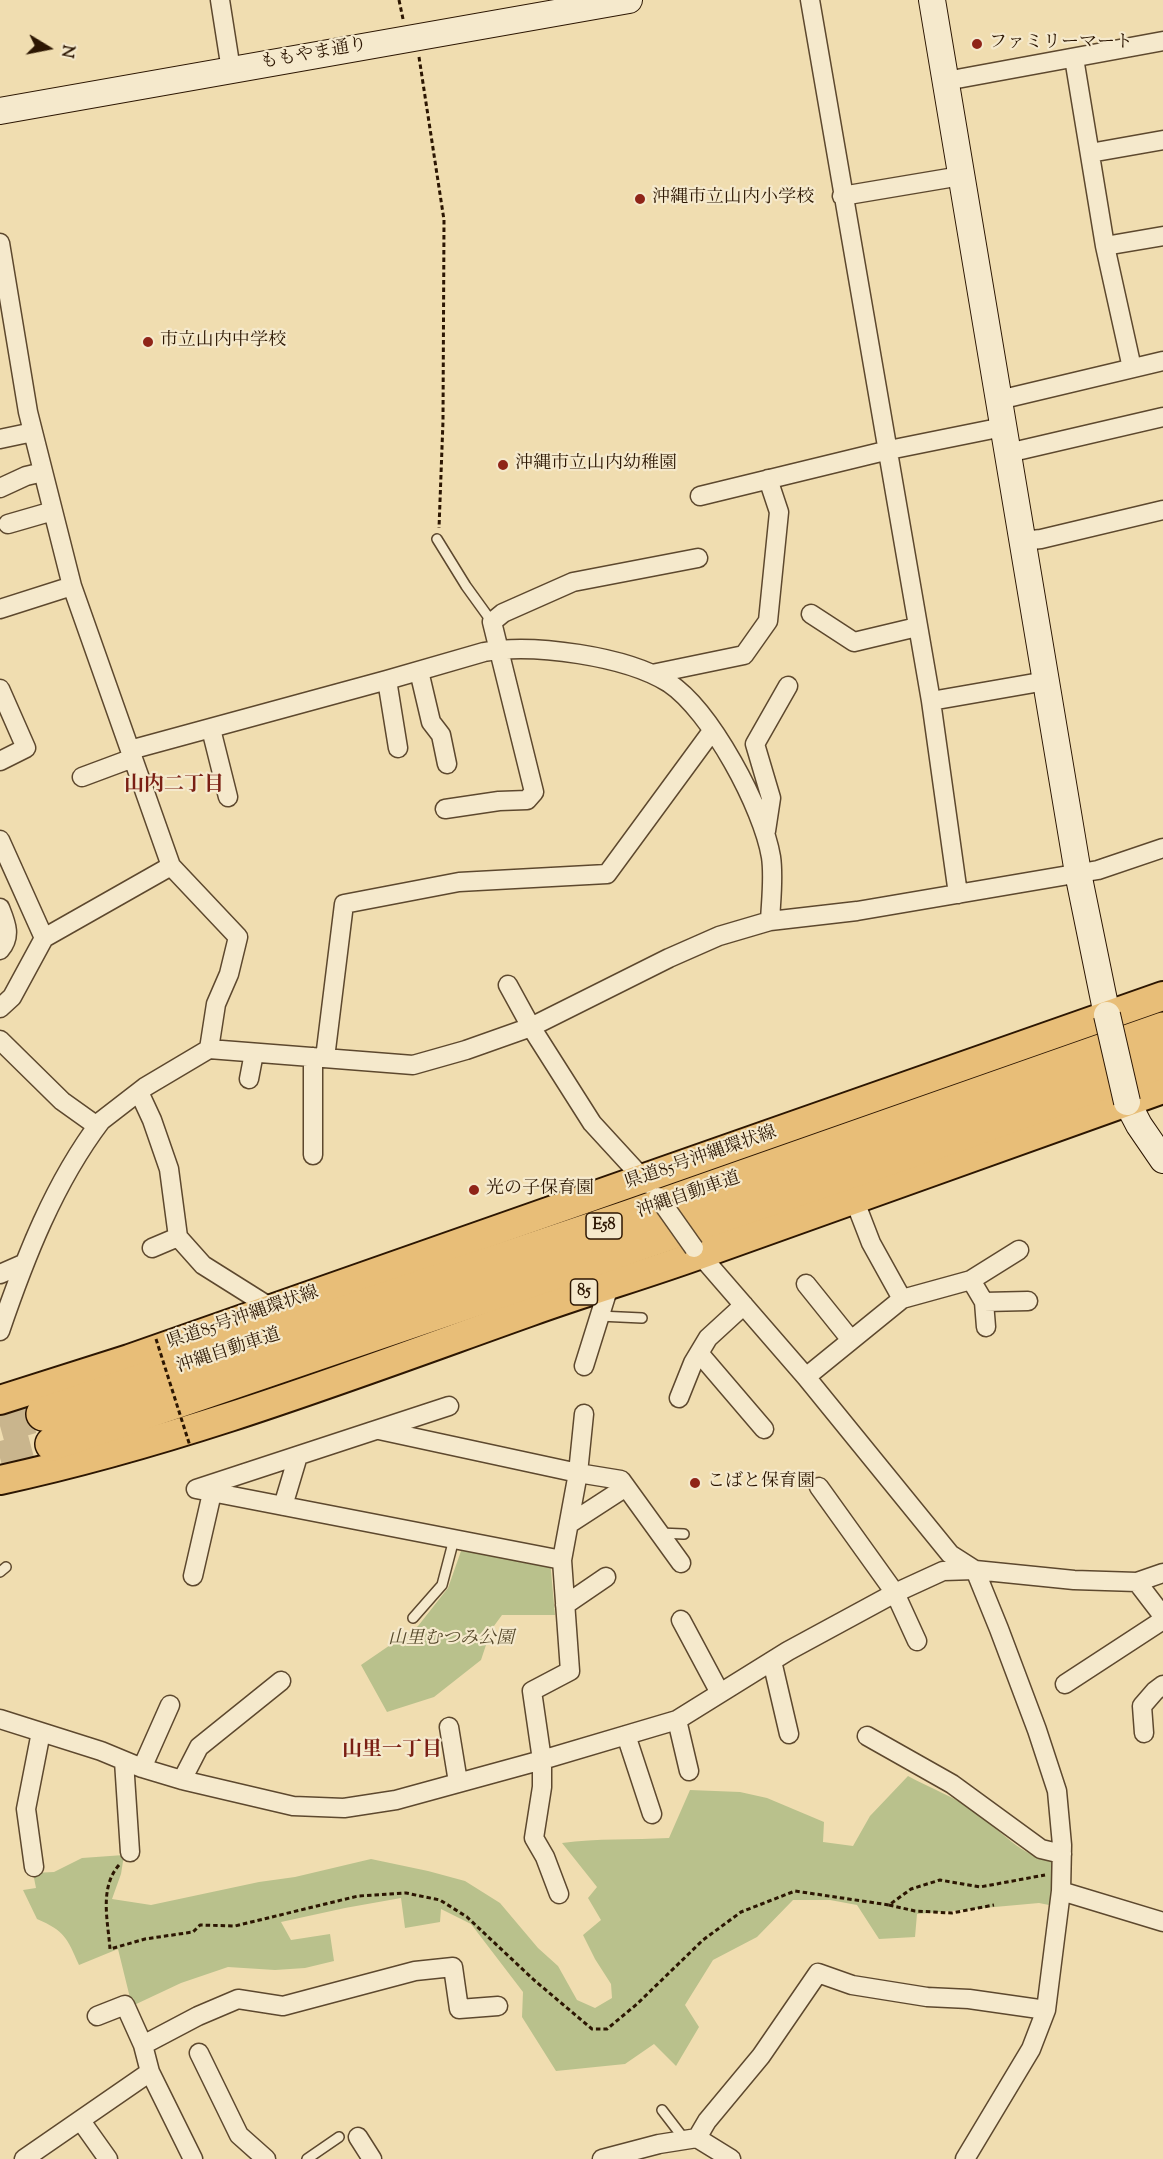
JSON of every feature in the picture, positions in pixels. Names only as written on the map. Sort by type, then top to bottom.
[{"type":"highway","name":"沖縄自動車道","points":[[1163,1029],[419,1290],[48,1429],[964,1133],[1163,1061]]},
{"type":"main road","name":"県道85号沖縄環状線","points":[[0,1400],[129,1359],[273,1309],[651,1188],[1107,1015],[1163,996]]},
{"type":"main road","name":"85","points":[[0,1480],[82,1460],[225,1418],[1163,1089]]},
{"type":"street","points":[[220,0],[231,70]]},
{"type":"street","name":"ももやま通り","points":[[0,111],[629,0]]},
{"type":"street","points":[[810,0],[931,701],[958,894]]},
{"type":"street","points":[[932,0],[1078,873],[1127,1102],[1139,1125],[1163,1160]]},
{"type":"street","points":[[946,81],[1163,41]]},
{"type":"street","points":[[1074,58],[1105,246],[1132,368]]},
{"type":"street","points":[[1090,153],[1163,140]]},
{"type":"street","points":[[843,196],[962,176]]},
{"type":"street","points":[[1105,246],[1163,236]]},
{"type":"street","points":[[0,243],[33,432],[72,586],[171,866],[238,937],[229,974],[216,1004],[210,1049]]},
{"type":"street","points":[[999,400],[1163,361]]},
{"type":"street","points":[[1008,453],[1163,417]]},
{"type":"street","points":[[700,496],[889,450],[1004,427]]},
{"type":"street","points":[[0,439],[33,432]]},
{"type":"street","points":[[0,488],[26,476],[43,472]]},
{"type":"street","points":[[652,674],[744,656],[768,621],[779,512],[768,479]]},
{"type":"street","points":[[1022,541],[1041,539],[1163,510]]},
{"type":"street","points":[[8,524],[53,511]]},
{"type":"street","points":[[445,810],[499,801],[526,800],[534,792],[492,622],[503,613],[573,582],[698,558]]},
{"type":"street","points":[[0,609],[72,586]]},
{"type":"street","points":[[811,614],[854,642],[917,627]]},
{"type":"street","points":[[82,777],[131,754],[211,729],[498,649],[531,649],[624,664],[671,684],[689,701],[729,755],[765,833],[771,861],[770,921]]},
{"type":"street","points":[[419,671],[431,722],[441,735],[447,764]]},
{"type":"street","points":[[387,680],[398,748]]},
{"type":"street","points":[[931,701],[1046,681]]},
{"type":"street","points":[[765,833],[771,798],[755,744],[788,686]]},
{"type":"street","points":[[0,688],[26,748],[0,761]]},
{"type":"street","points":[[211,729],[228,797]]},
{"type":"street","points":[[314,1155],[319,1058],[344,904],[459,882],[607,874],[712,731]]},
{"type":"street","points":[[0,840],[44,939]]},
{"type":"street","points":[[0,1331],[23,1264],[78,1152],[96,1126],[139,1092],[210,1049],[413,1065],[466,1050],[531,1027],[669,958],[719,936],[770,921],[856,911],[1098,870],[1163,848]]},
{"type":"street","points":[[0,1008],[12,998],[44,939],[171,866]]},
{"type":"street","points":[[0,908],[8,928],[4,945],[0,950]]},
{"type":"street","points":[[508,985],[531,1027],[592,1123],[651,1188],[697,1251],[806,1377],[950,1554],[975,1570],[1037,1730],[1057,1791],[1062,1854],[1061,1882],[1046,2010],[1031,2049],[966,2159]]},
{"type":"street","points":[[0,1040],[62,1101],[96,1126]]},
{"type":"street","points":[[249,1079],[254,1053]]},
{"type":"street","points":[[139,1092],[152,1120],[169,1168],[178,1237],[203,1265],[273,1309]]},
{"type":"street","points":[[854,1199],[871,1243],[902,1299]]},
{"type":"street","points":[[152,1248],[178,1237]]},
{"type":"street","points":[[806,1377],[902,1299],[971,1280],[1019,1250]]},
{"type":"street","points":[[2,1270],[23,1264]]},
{"type":"street","points":[[971,1280],[984,1302],[986,1327]]},
{"type":"street","points":[[584,1366],[610,1283]]},
{"type":"street","points":[[806,1284],[851,1340]]},
{"type":"street","points":[[984,1302],[1028,1301]]},
{"type":"street","points":[[679,1398],[708,1338],[744,1305]]},
{"type":"street","points":[[699,1353],[764,1429]]},
{"type":"street","points":[[449,1406],[196,1490],[562,1560]]},
{"type":"street","points":[[559,1894],[545,1857],[534,1838],[542,1787],[542,1760],[532,1690],[570,1671],[562,1560],[578,1473],[584,1414]]},
{"type":"street","points":[[377,1430],[621,1480],[681,1563]]},
{"type":"street","points":[[283,1506],[298,1456]]},
{"type":"street","points":[[569,1524],[626,1487]]},
{"type":"street","points":[[819,1487],[896,1593],[917,1641]]},
{"type":"street","points":[[193,1576],[212,1492]]},
{"type":"street","points":[[0,1719],[182,1780],[293,1806],[344,1808],[396,1800],[626,1736],[677,1719],[772,1661],[896,1593],[944,1570],[975,1570],[1074,1581],[1137,1582],[1163,1574]]},
{"type":"street","points":[[565,1605],[606,1578]]},
{"type":"street","points":[[1065,1684],[1163,1618],[1137,1582]]},
{"type":"street","points":[[681,1620],[720,1693]]},
{"type":"street","points":[[772,1661],[789,1734]]},
{"type":"street","points":[[182,1780],[199,1747],[281,1681]]},
{"type":"street","points":[[1144,1733],[1142,1706],[1163,1685]]},
{"type":"street","points":[[142,1768],[170,1705]]},
{"type":"street","points":[[677,1719],[689,1771]]},
{"type":"street","points":[[448,1727],[458,1782]]},
{"type":"street","points":[[34,1867],[26,1809],[41,1732]]},
{"type":"street","points":[[626,1736],[652,1814]]},
{"type":"street","points":[[867,1736],[952,1784],[1041,1849],[1062,1854]]},
{"type":"street","points":[[124,1761],[130,1852]]},
{"type":"street","points":[[1061,1882],[1163,1922]]},
{"type":"street","points":[[143,2045],[198,2016],[238,1999],[283,2006],[415,1971],[453,1967],[459,2009],[498,2006]]},
{"type":"street","points":[[691,2139],[761,2056],[818,1973],[852,1985],[927,1997],[969,1999],[1046,2010]]},
{"type":"street","points":[[97,2016],[125,2005],[143,2045],[150,2072],[193,2159]]},
{"type":"street","points":[[199,2054],[239,2135],[266,2159]]},
{"type":"street","points":[[24,2159],[150,2072]]},
{"type":"street","points":[[81,2121],[108,2159]]},
{"type":"street","points":[[358,2137],[372,2159]]},
{"type":"street","points":[[602,2159],[659,2144],[691,2139],[730,2159]]},
{"type":"lane","points":[[437,539],[492,622]]},
{"type":"lane","points":[[600,1316],[642,1318]]},
{"type":"lane","points":[[659,1533],[684,1534]]},
{"type":"lane","points":[[413,1618],[442,1585],[454,1539]]},
{"type":"lane","points":[[662,2110],[691,2139]]},
{"type":"lane","points":[[307,2159],[339,2137]]},
{"type":"path","points":[[416,37],[444,220],[443,421],[441,512],[437,539]]},
{"type":"path","points":[[156,1339],[190,1446]]},
{"type":"path","points":[[130,1852],[112,1873],[106,1893],[110,1949],[146,1939],[193,1932],[200,1925],[235,1926],[358,1896],[406,1893],[440,1900],[467,1917],[534,1980],[592,2029],[607,2029],[637,2004],[703,1940],[741,1912],[795,1891],[915,1911],[952,1912],[994,1905]]},
{"type":"path","points":[[889,1905],[911,1889],[940,1880],[980,1887],[1023,1878],[1061,1882]]},
{"type":"green space","name":"山里むつみ公園","points":[[461,1551],[550,1560],[555,1615],[502,1615],[491,1630],[481,1660],[434,1697],[387,1712],[361,1665],[418,1626],[448,1588]]},
{"type":"green space","points":[[908,1776],[969,1808],[1026,1851],[1049,1860],[1063,1862],[1059,1907],[1039,1903],[917,1914],[915,1937],[879,1939],[857,1905],[830,1900],[793,1900],[757,1937],[713,1960],[685,2005],[699,2027],[676,2066],[654,2044],[625,2064],[556,2071],[522,2017],[523,1992],[471,1924],[441,1909],[440,1922],[405,1928],[401,1898],[281,1922],[291,1940],[330,1934],[334,1961],[305,1968],[275,1970],[228,1967],[181,1983],[132,2006],[118,1949],[79,1965],[64,1936],[54,1927],[37,1919],[23,1890],[36,1888],[33,1873],[54,1872],[82,1858],[124,1855],[121,1874],[112,1899],[151,1905],[259,1882],[295,1877],[371,1859],[465,1881],[500,1903],[538,1948],[558,1966],[577,2000],[595,2008],[612,1998],[611,1984],[583,1935],[601,1920],[588,1898],[597,1887],[562,1843],[669,1838],[690,1790],[740,1792],[767,1798],[824,1822],[823,1842],[853,1846],[870,1816]]},
{"type":"tunnel","points":[[0,1426],[43,1414]]},
{"type":"tunnel","points":[[0,1458],[52,1444]]},
{"type":"place","name":"ファミリーマート","points":[[977,44]]},
{"type":"place","name":"沖縄市立山内小学校","points":[[640,199]]},
{"type":"place","name":"市立山内中学校","points":[[148,342]]},
{"type":"place","name":"沖縄市立山内幼稚園","points":[[503,465]]},
{"type":"place","name":"光の子保育園","points":[[474,1190]]},
{"type":"place","name":"こばと保育園","points":[[695,1483]]},
{"type":"district","name":"山内二丁目","points":[[174,787]]},
{"type":"district","name":"山里一丁目","points":[[392,1752]]}]
